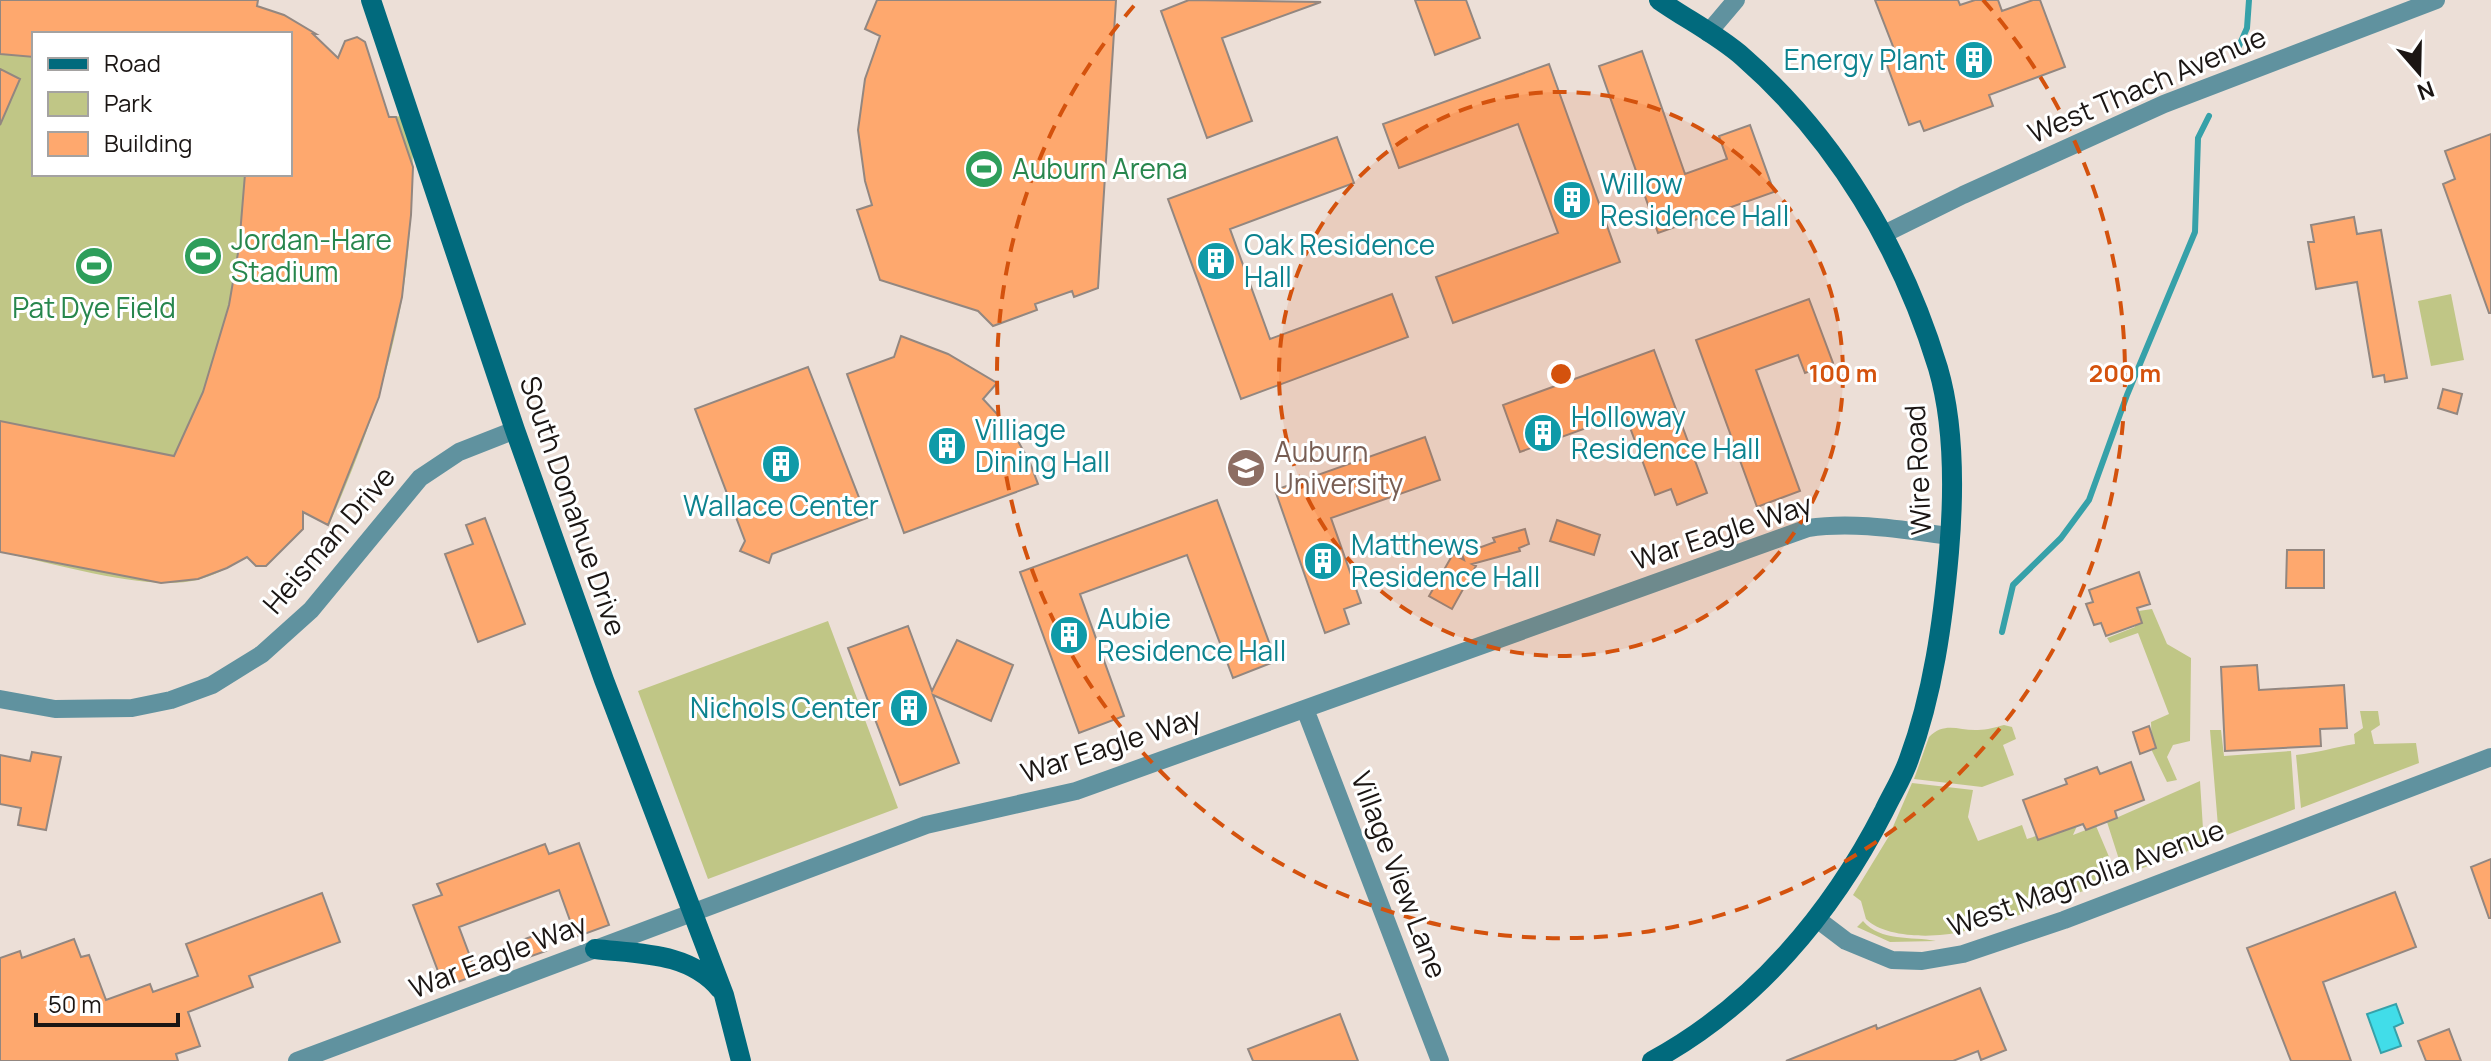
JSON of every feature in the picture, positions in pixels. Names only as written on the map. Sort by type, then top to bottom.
[{"type":"street","name":"South Donahue Drive","points":[[371,0],[515,430],[604,680],[724,995],[741,1061]]},
{"type":"street","name":"Wire Road","points":[[1659,0],[1741,55],[1790,101],[1860,193],[1884,234],[1938,370],[1950,435],[1950,536],[1945,595],[1936,651],[1909,761],[1873,832],[1845,880],[1817,919]]},
{"type":"street","points":[[1708,33],[1736,0]]},
{"type":"street","name":"West Thach Avenue","points":[[1884,234],[2164,104],[2436,0]]},
{"type":"street","name":"Heisman Drive","points":[[0,699],[55,709],[132,708],[171,700],[212,685],[262,654],[311,610],[420,478],[459,452],[515,430]]},
{"type":"street","name":"War Eagle Way","points":[[297,1061],[926,825],[1076,791],[1808,528],[1867,526],[1950,536]]},
{"type":"street","name":"Village View Lane","points":[[1305,709],[1440,1061]]},
{"type":"street","name":"West Magnolia Avenue","points":[[1817,919],[1846,941],[1892,960],[1922,961],[1963,954],[2064,920],[2491,757]]},
{"type":"street","points":[[1652,1061],[1698,1033],[1742,996],[1817,919]]},
{"type":"street","points":[[595,949],[652,954],[678,960],[711,979],[724,995]]},
{"type":"street","name":"South Donahue Drive","points":[[734,1026],[752,1061]]},
{"type":"green space","name":"Jordan-Hare Stadium","points":[[0,0],[258,0],[257,6],[281,15],[311,34],[337,61],[345,41],[357,37],[365,42],[385,104],[375,117],[413,116],[410,231],[402,299],[390,357],[363,442],[329,525],[294,508],[303,519],[303,529],[266,566],[256,566],[234,546],[243,559],[197,580],[152,582],[99,575],[0,552]]},
{"type":"green space","points":[[2451,294],[2464,360],[2431,366],[2418,301]]},
{"type":"green space","points":[[2152,609],[2167,644],[2191,658],[2190,741],[2173,745],[2167,757],[2177,780],[2167,782],[2152,751],[2151,722],[2169,714],[2138,633],[2110,643],[2107,638],[2135,627],[2132,612]]},
{"type":"green space","points":[[828,621],[898,808],[708,879],[638,691]]},
{"type":"green space","points":[[2360,711],[2378,711],[2380,725],[2371,731],[2374,744],[2416,743],[2419,763],[2301,808],[2296,755],[2355,744],[2354,734],[2363,728]]},
{"type":"green space","points":[[2004,725],[2012,727],[2016,739],[2003,745],[2014,775],[1982,787],[1914,779],[1929,737],[1935,732],[1947,728],[1981,730]]},
{"type":"green space","points":[[2210,730],[2221,730],[2224,756],[2291,751],[2295,809],[2219,838]]},
{"type":"green space","points":[[2200,781],[2204,845],[2124,875],[2107,822]]},
{"type":"green space","points":[[1912,783],[1973,790],[1968,817],[1978,841],[2022,825],[2027,839],[2036,836],[2038,840],[2077,826],[2073,835],[2096,826],[2118,878],[2003,921],[1990,920],[1964,931],[1928,936],[1877,927],[1866,919],[1861,901],[1853,895],[1889,836]]},
{"type":"green space","points":[[1863,921],[1870,928],[1887,935],[1936,941],[1890,942],[1857,927]]},
{"type":"water","points":[[2396,1004],[2403,1023],[2394,1027],[2401,1046],[2381,1053],[2367,1014]]},
{"type":"building","name":"Jordan-Hare Stadium","points":[[0,0],[258,0],[257,6],[284,15],[316,34],[313,34],[338,58],[345,41],[357,37],[365,42],[389,117],[396,117],[413,167],[402,297],[379,397],[328,525],[303,512],[303,529],[266,566],[256,566],[247,557],[198,579],[161,583],[0,552],[0,421],[174,456],[203,392],[229,305],[239,247],[245,176],[292,176],[292,32],[32,32],[32,57],[0,54]]},
{"type":"building","name":"Auburn Arena","points":[[877,0],[1116,0],[1098,288],[1074,297],[1072,291],[1035,304],[1037,310],[993,326],[978,311],[880,280],[857,210],[872,205],[865,181],[858,130],[865,79],[880,36],[865,29]]},
{"type":"building","points":[[1189,0],[1321,2],[1222,38],[1252,121],[1207,138],[1161,11]]},
{"type":"building","points":[[1415,0],[1466,0],[1480,38],[1435,55]]},
{"type":"building","name":"Energy Plant","points":[[1875,0],[1958,0],[1960,5],[1975,0],[1998,0],[2002,11],[2040,0],[2065,67],[1989,95],[1993,106],[1924,131],[1920,121],[1909,125],[1883,54],[1894,49]]},
{"type":"building","points":[[1642,51],[1685,174],[1727,159],[1719,136],[1750,125],[1774,192],[1658,233],[1599,66]]},
{"type":"building","name":"Willow Residence Hall","points":[[1549,64],[1620,262],[1453,323],[1436,277],[1558,233],[1518,124],[1399,168],[1383,124]]},
{"type":"building","points":[[0,69],[20,79],[0,125]]},
{"type":"building","points":[[2491,134],[2489,313],[2443,184],[2455,179],[2445,151]]},
{"type":"building","name":"Oak Residence Hall","points":[[1337,137],[1354,183],[1230,229],[1270,339],[1392,294],[1408,337],[1241,399],[1168,199]]},
{"type":"building","points":[[2354,217],[2357,234],[2381,230],[2407,378],[2385,382],[2384,375],[2373,377],[2357,282],[2316,289],[2308,242],[2314,242],[2311,225]]},
{"type":"building","points":[[1809,299],[1833,363],[1805,373],[1798,355],[1756,370],[1800,491],[1757,507],[1696,340]]},
{"type":"building","name":"Villiage Dining Hall","points":[[901,336],[948,354],[997,383],[983,399],[1012,430],[1038,484],[904,533],[847,374],[894,357]]},
{"type":"building","name":"Holloway Residence Hall","points":[[1654,350],[1707,493],[1677,505],[1671,489],[1655,495],[1625,414],[1520,452],[1503,405]]},
{"type":"building","name":"Wallace Center","points":[[808,367],[867,518],[772,554],[769,563],[740,551],[745,541],[695,409]]},
{"type":"building","points":[[2443,389],[2462,394],[2457,414],[2438,408]]},
{"type":"building","name":"Matthews Residence Hall","points":[[1425,437],[1440,480],[1331,518],[1361,603],[1344,609],[1349,624],[1325,633],[1275,490]]},
{"type":"building","name":"Aubie Residence Hall","points":[[1217,500],[1276,661],[1233,678],[1187,555],[1080,594],[1124,716],[1079,733],[1020,572]]},
{"type":"building","points":[[485,518],[525,624],[478,642],[445,554],[473,544],[466,525]]},
{"type":"building","points":[[1557,520],[1600,535],[1594,555],[1550,541]]},
{"type":"building","points":[[1525,529],[1529,544],[1519,548],[1520,551],[1472,564],[1476,566],[1452,609],[1429,596],[1453,554],[1464,560],[1462,554],[1495,542],[1493,538]]},
{"type":"building","points":[[2287,550],[2324,550],[2324,588],[2286,588]]},
{"type":"building","points":[[2139,572],[2150,604],[2137,608],[2142,623],[2106,636],[2101,623],[2094,625],[2086,604],[2093,602],[2089,590]]},
{"type":"building","name":"Nichols Center","points":[[908,626],[932,691],[957,640],[1013,665],[991,721],[933,695],[959,763],[900,785],[848,648]]},
{"type":"building","points":[[2257,665],[2259,690],[2344,685],[2347,728],[2320,729],[2321,746],[2225,751],[2221,667]]},
{"type":"building","points":[[2149,726],[2156,748],[2140,754],[2133,732]]},
{"type":"building","points":[[32,752],[61,757],[46,830],[18,825],[21,808],[0,804],[0,755],[30,761]]},
{"type":"building","points":[[2131,762],[2144,800],[2115,811],[2117,818],[2086,830],[2083,824],[2038,840],[2023,800],[2067,784],[2065,779],[2097,767],[2100,774]]},
{"type":"building","points":[[579,843],[609,925],[576,937],[559,890],[459,927],[477,975],[444,987],[413,905],[442,895],[437,884],[545,844],[549,854]]},
{"type":"building","points":[[2491,859],[2491,918],[2489,918],[2471,867]]},
{"type":"building","points":[[2395,892],[2416,947],[2323,982],[2351,1061],[2291,1061],[2247,948]]},
{"type":"building","points":[[322,893],[340,942],[249,976],[253,987],[188,1012],[200,1046],[176,1054],[178,1061],[0,1061],[0,958],[20,951],[22,958],[74,939],[81,957],[89,955],[106,1000],[150,984],[153,992],[198,976],[186,944]]},
{"type":"building","points":[[539,934],[546,951],[526,958],[519,941]]},
{"type":"building","points":[[1980,988],[2006,1050],[1981,1060],[1978,1051],[1953,1061],[1786,1061],[1876,1025],[1877,1029]]},
{"type":"building","points":[[1340,1014],[1358,1061],[1253,1061],[1248,1049]]},
{"type":"building","points":[[2449,1029],[2461,1061],[2426,1061],[2418,1041]]},
{"type":"waterway","points":[[2239,46],[2247,28],[2249,0]]},
{"type":"waterway","points":[[2002,632],[2013,585],[2061,538],[2089,500],[2127,395],[2195,232],[2198,138],[2209,116]]},
{"type":"place","name":"Energy Plant","points":[[1974,60]]},
{"type":"place","name":"Auburn Arena","points":[[984,169]]},
{"type":"place","name":"Willow Residence Hall","points":[[1572,200]]},
{"type":"place","name":"Jordan-Hare Stadium","points":[[203,256]]},
{"type":"place","name":"Oak Residence Hall","points":[[1216,261]]},
{"type":"place","name":"Pat Dye Field","points":[[94,266]]},
{"type":"place","name":"Holloway Residence Hall","points":[[1543,433]]},
{"type":"place","name":"Villiage Dining Hall","points":[[947,446]]},
{"type":"place","name":"Wallace Center","points":[[781,464]]},
{"type":"place","name":"Auburn University","points":[[1246,468]]},
{"type":"place","name":"Matthews Residence Hall","points":[[1323,561]]},
{"type":"place","name":"Aubie Residence Hall","points":[[1069,635]]},
{"type":"place","name":"Nichols Center","points":[[909,708]]}]
